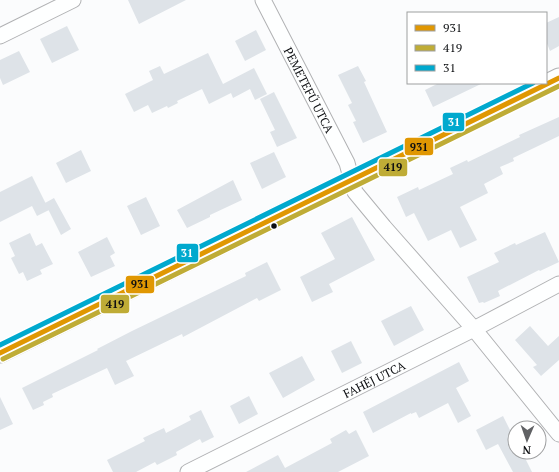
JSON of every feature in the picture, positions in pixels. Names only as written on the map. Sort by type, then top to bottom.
[{"type":"street","points":[[0,36],[73,0]]},
{"type":"street","name":"PEMETEFŰ UTCA","points":[[263,0],[347,163],[355,192],[474,329],[559,434]]},
{"type":"street","points":[[547,84],[559,78]]},
{"type":"street","points":[[1,352],[547,84]]},
{"type":"street","name":"FAHÉJ UTCA","points":[[188,472],[474,329],[559,284]]},
{"type":"building","points":[[128,0],[186,0],[139,24]]},
{"type":"building","points":[[559,17],[559,46],[550,51],[547,44],[547,23]]},
{"type":"building","points":[[67,26],[79,50],[52,63],[40,39]]},
{"type":"building","points":[[256,30],[266,50],[245,61],[235,41]]},
{"type":"building","points":[[19,51],[30,72],[3,85],[0,78],[0,60]]},
{"type":"building","points":[[208,53],[223,84],[254,68],[267,94],[255,100],[250,89],[233,98],[231,93],[209,104],[202,89],[177,101],[178,103],[168,108],[167,106],[152,113],[148,105],[134,112],[125,94],[153,80],[149,71],[160,66],[164,74]]},
{"type":"building","points":[[358,66],[366,81],[364,82],[387,132],[363,143],[353,122],[356,121],[348,105],[352,103],[338,75]]},
{"type":"building","points":[[437,84],[481,84],[433,107],[425,90]]},
{"type":"building","points":[[274,92],[297,138],[277,147],[270,132],[275,130],[260,99]]},
{"type":"building","points":[[559,117],[559,136],[513,158],[514,161],[500,167],[503,174],[484,184],[488,193],[460,207],[477,240],[460,248],[451,230],[428,241],[414,213],[406,217],[397,197],[418,187],[419,190],[453,174],[450,168],[467,160],[468,162],[520,137],[519,135]]},
{"type":"building","points":[[81,150],[91,171],[66,183],[56,163]]},
{"type":"building","points":[[274,152],[286,177],[262,189],[250,163]]},
{"type":"building","points":[[32,176],[49,210],[37,216],[32,206],[0,222],[0,192]]},
{"type":"building","points":[[233,180],[242,200],[187,228],[177,210]]},
{"type":"building","points":[[146,197],[160,226],[141,235],[127,206]]},
{"type":"building","points":[[54,198],[71,229],[61,235],[45,203]]},
{"type":"building","points":[[352,217],[375,260],[329,284],[333,292],[312,302],[300,277],[335,259],[321,233]]},
{"type":"building","points":[[545,232],[559,262],[540,271],[539,270],[498,291],[500,296],[484,303],[479,303],[467,277],[499,262],[494,253],[515,243],[516,245]]},
{"type":"building","points":[[30,233],[36,246],[42,243],[53,264],[40,270],[42,274],[27,281],[23,272],[19,274],[11,258],[15,256],[9,243]]},
{"type":"building","points":[[107,237],[115,253],[110,256],[115,266],[91,277],[78,252]]},
{"type":"building","points":[[267,262],[281,290],[259,301],[257,298],[183,337],[182,334],[126,361],[134,376],[115,385],[107,368],[52,394],[53,397],[43,402],[44,405],[33,410],[22,388],[98,350],[97,349],[132,331],[246,276],[245,273]]},
{"type":"building","points":[[411,306],[424,330],[394,346],[381,321]]},
{"type":"building","points":[[530,326],[548,346],[559,336],[559,360],[541,376],[533,367],[537,365],[515,340]]},
{"type":"building","points":[[351,341],[362,363],[342,373],[331,351]]},
{"type":"building","points":[[302,356],[315,380],[283,398],[269,373]]},
{"type":"building","points":[[459,362],[469,381],[456,388],[471,416],[458,423],[448,403],[419,418],[416,412],[411,413],[373,433],[363,412]]},
{"type":"building","points":[[249,396],[258,414],[239,424],[230,406]]},
{"type":"building","points":[[0,397],[13,424],[0,430]]},
{"type":"building","points":[[201,410],[214,437],[202,443],[200,439],[176,452],[177,455],[157,465],[155,462],[136,472],[113,472],[107,460],[145,441],[143,438],[164,428],[166,433],[191,420],[189,416]]},
{"type":"building","points":[[503,416],[507,424],[507,460],[526,460],[532,472],[513,472],[498,444],[486,450],[476,430]]},
{"type":"building","points":[[346,430],[349,434],[356,430],[369,456],[338,472],[246,472],[278,455],[285,468],[332,443],[330,439]]},
{"type":"transit line","name":"931","points":[[547,84],[559,78]]},
{"type":"transit line","name":"31","points":[[0,345],[531,84]]},
{"type":"transit line","name":"931","points":[[0,353],[547,84]]},
{"type":"transit line","name":"419","points":[[3,359],[559,86]]}]
